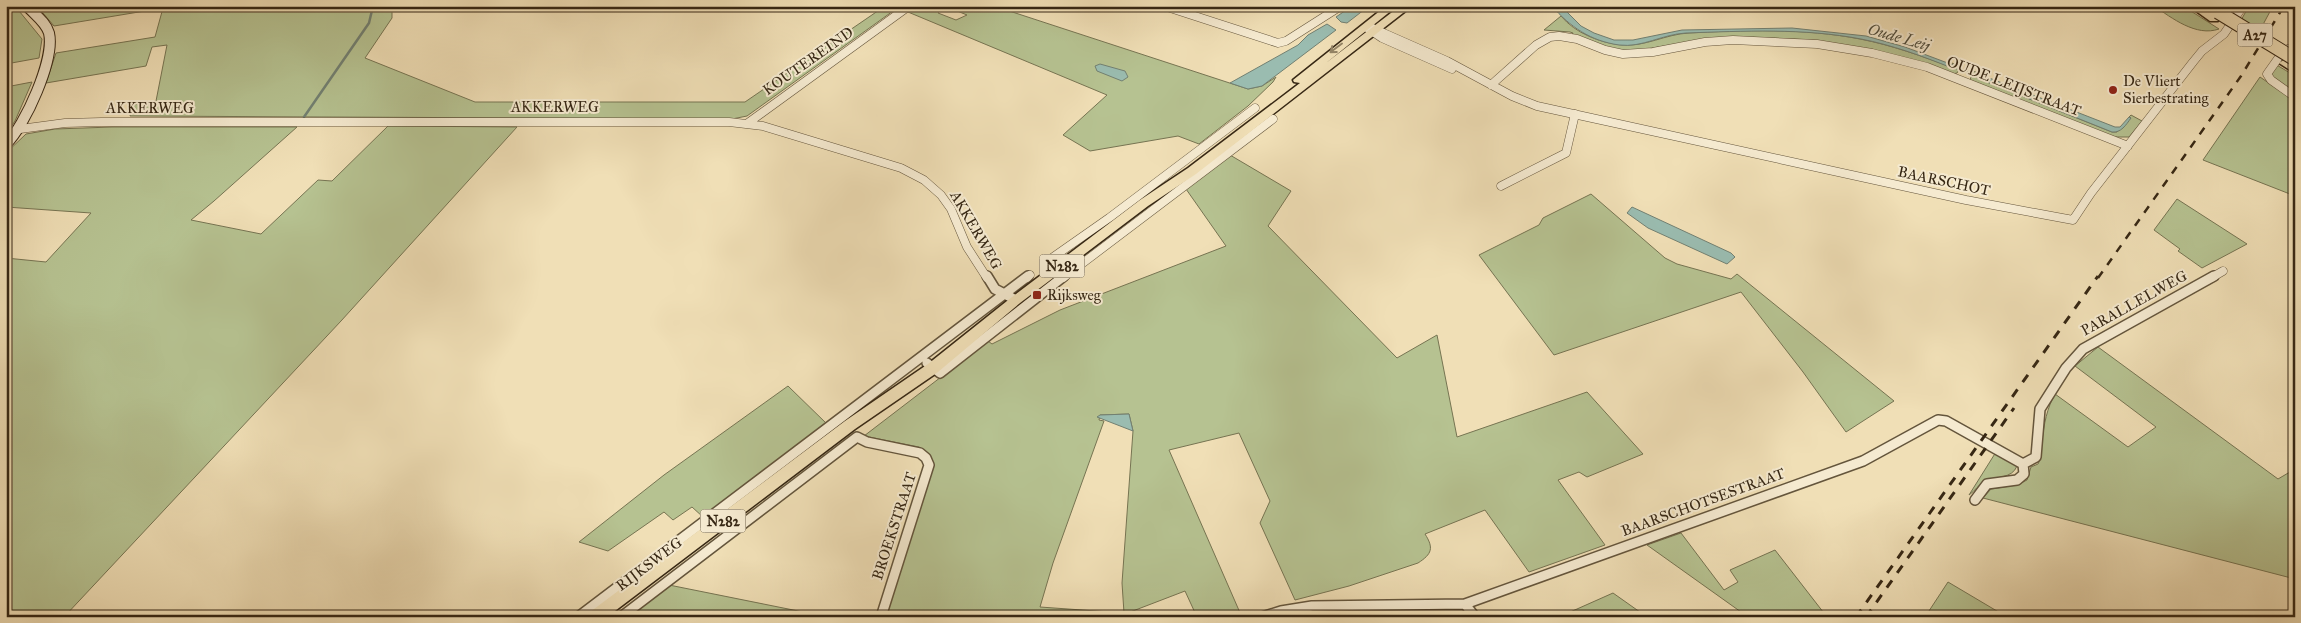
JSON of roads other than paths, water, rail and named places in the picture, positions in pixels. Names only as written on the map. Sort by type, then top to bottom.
[{"type":"highway","name":"A27","points":[[2195,6],[2213,12],[2292,59]]},
{"type":"main road","name":"N282","points":[[1372,29],[1392,6]]},
{"type":"main road","name":"N282","points":[[1265,111],[1372,29],[1407,6]]},
{"type":"main road","name":"RIJKSWEG","points":[[595,617],[854,431],[930,365],[980,328],[1010,298],[1140,201],[1192,171],[1265,111]]},
{"type":"street","points":[[6,144],[20,129],[38,85],[50,43],[47,29],[27,6]]},
{"type":"street","name":"KOUTEREIND","points":[[748,123],[909,6]]},
{"type":"street","points":[[1164,6],[1278,43],[1286,41],[1341,6]]},
{"type":"street","name":"BAARSCHOT","points":[[1372,29],[1442,66],[1474,76],[1538,106],[1966,200],[2073,220],[2197,57],[2224,34],[2237,17],[2242,6]]},
{"type":"street","name":"OUDE LEIJSTRAAT","points":[[1491,85],[1539,44],[1548,38],[1557,36],[1570,38],[1622,54],[1640,53],[1705,42],[1750,40],[1828,46],[1858,49],[1927,67],[2128,146]]},
{"type":"street","points":[[2292,59],[2284,50],[2267,74],[2271,80],[2295,97]]},
{"type":"street","name":"RIJKSWEG","points":[[1049,260],[1140,201],[1265,111]]},
{"type":"street","points":[[1501,186],[1566,153],[1575,114]]},
{"type":"street","name":"AKKERWEG","points":[[20,129],[65,123],[101,122],[748,123],[901,168],[924,180],[947,202],[966,247],[994,289],[1010,298]]},
{"type":"street","name":"RIJKSWEG","points":[[930,365],[940,373],[1192,171]]},
{"type":"street","name":"PARALLELWEG","points":[[1975,500],[1987,484],[2017,480],[2024,474],[2023,464],[2036,457],[2040,409],[2066,368],[2083,349],[2223,271]]},
{"type":"street","name":"RIJKSWEG","points":[[578,617],[1010,298],[1030,275]]},
{"type":"street","name":"BAARSCHOTSESTRAAT","points":[[1262,617],[1281,611],[1312,606],[1465,604],[1863,461],[1938,420],[1946,420]]},
{"type":"street","points":[[1946,420],[2023,464]]},
{"type":"street","name":"RIJKSWEG","points":[[621,617],[854,431]]},
{"type":"street","name":"BROEKSTRAAT","points":[[854,431],[867,442],[920,453],[926,458],[929,465],[881,617]]},
{"type":"street","points":[[1465,604],[1475,617]]},
{"type":"water","points":[[1352,6],[1369,6],[1347,23],[1341,22],[1336,17]]},
{"type":"water","points":[[1552,6],[1561,6],[1581,26],[1614,40],[1633,40],[1682,30],[1792,28],[1866,36],[1905,47],[1953,65],[1952,68],[1884,44],[1818,33],[1752,31],[1686,33],[1636,45],[1619,45],[1599,40],[1582,32]]},
{"type":"water","points":[[1327,24],[1336,30],[1262,86],[1248,89],[1230,83],[1298,45],[1308,35]]},
{"type":"water","points":[[1100,64],[1125,71],[1128,77],[1122,81],[1097,71],[1095,66]]},
{"type":"water","points":[[1979,74],[2115,127],[2120,127],[2129,117],[2131,118],[2121,130],[2112,132],[1977,78]]},
{"type":"water","points":[[1632,207],[1731,253],[1735,257],[1727,264],[1648,228],[1627,213]]},
{"type":"water","points":[[1129,414],[1133,431],[1097,417],[1100,415]]},
{"type":"waterway","points":[[304,117],[369,23],[373,6]]},
{"type":"waterway","name":"Oude Leij","points":[[1949,65],[1980,77]]},
{"type":"railway","points":[[2098,278],[2241,76],[2284,6]]},
{"type":"railway","points":[[1856,617],[2098,276]]},
{"type":"railway","points":[[1866,617],[2014,408]]},
{"type":"place","name":"De Vliert Sierbestrating","points":[[2113,90]]},
{"type":"place","name":"Rijksweg","points":[[1037,295]]}]
